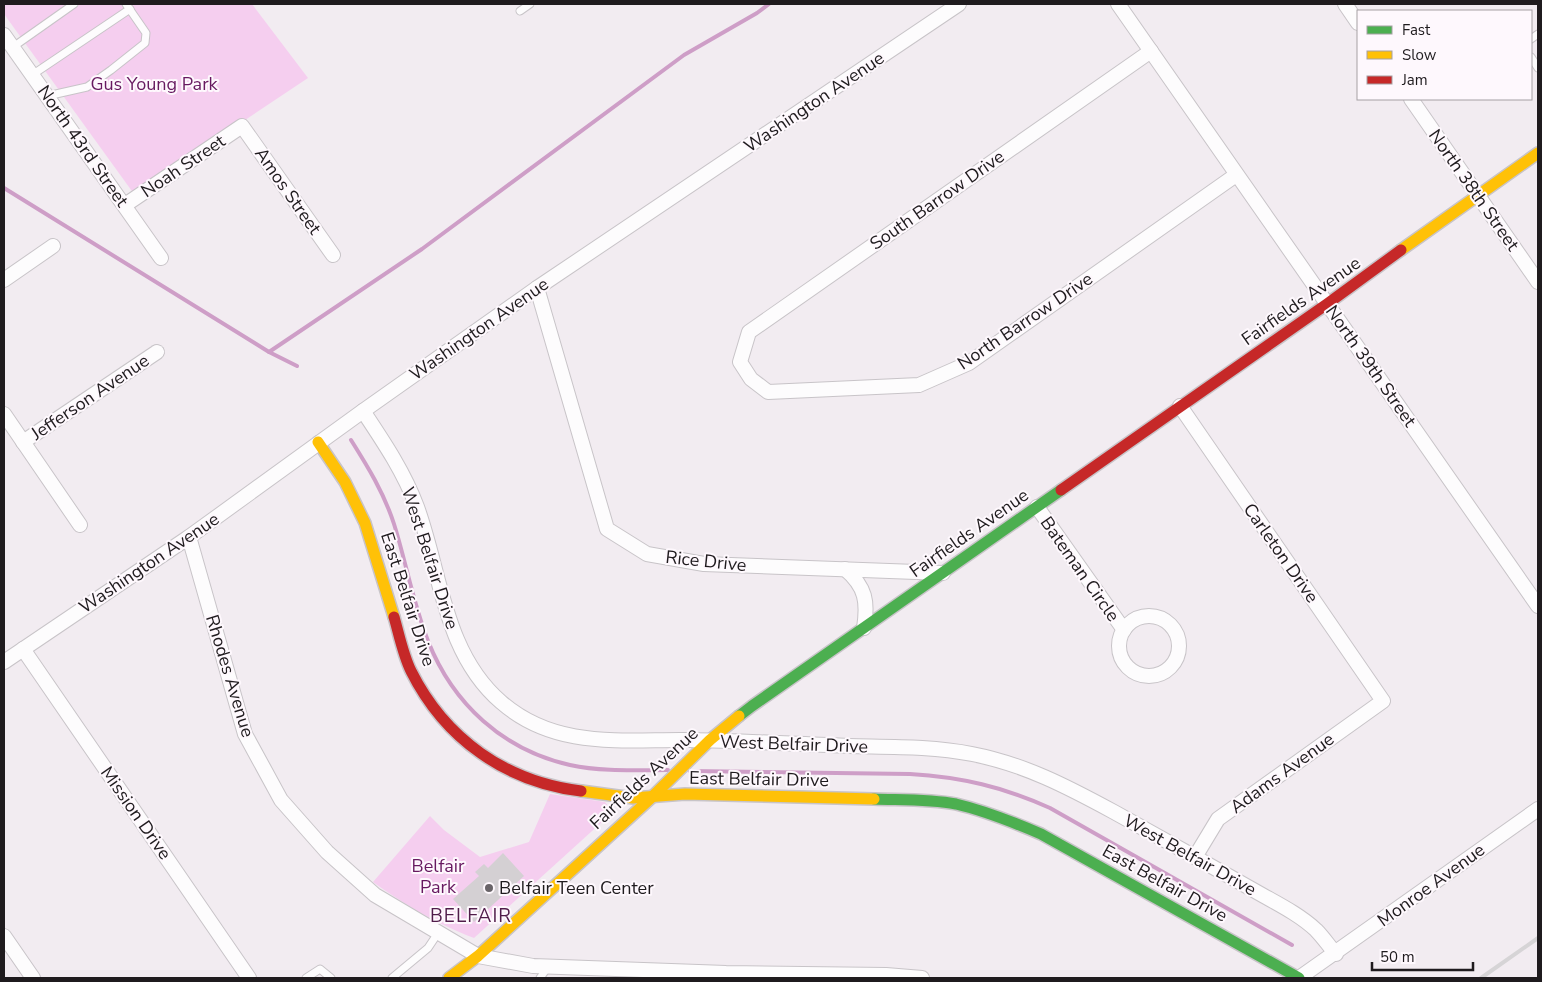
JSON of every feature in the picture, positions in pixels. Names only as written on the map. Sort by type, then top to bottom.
[{"type":"street","name":"Washington Avenue","points":[[4,662],[189,537],[318,442],[537,288],[959,4]]},
{"type":"street","name":"North 39th Street","points":[[1118,4],[1537,603]]},
{"type":"street","points":[[1345,4],[1357,22]]},
{"type":"street","name":"North 43rd Street","points":[[4,35],[161,258]]},
{"type":"street","name":"South Barrow Drive","points":[[740,362],[749,332],[1151,51]]},
{"type":"street","name":"North 38th Street","points":[[1412,100],[1538,282]]},
{"type":"street","name":"Noah Street","points":[[125,205],[242,126]]},
{"type":"street","name":"Amos Street","points":[[242,126],[333,255]]},
{"type":"street","name":"Fairfields Avenue","points":[[449,978],[478,956],[664,786],[705,745],[752,706],[1538,154]]},
{"type":"street","name":"North Barrow Drive","points":[[740,362],[751,378],[768,392],[919,385],[969,363],[1236,175]]},
{"type":"street","points":[[4,280],[54,246]]},
{"type":"street","name":"Rice Drive","points":[[537,288],[607,528],[647,554],[704,564],[943,573]]},
{"type":"street","name":"Jefferson Avenue","points":[[23,442],[157,352]]},
{"type":"street","name":"Carleton Drive","points":[[1180,406],[1383,701]]},
{"type":"street","name":"West Belfair Drive","points":[[363,411],[394,459],[408,485],[417,508],[448,615],[469,664],[483,684],[501,702],[537,726],[556,733],[589,739],[705,745],[925,748],[989,757],[1023,767],[1071,788],[1282,906],[1308,923],[1322,936],[1336,954]]},
{"type":"street","points":[[4,414],[80,525]]},
{"type":"street","name":"East Belfair Drive","points":[[318,442],[345,482],[365,523],[410,669],[424,695],[454,732],[472,748],[495,763],[534,781],[571,790],[632,798],[685,794],[913,800],[955,804],[973,808],[999,816],[1041,834],[1299,978]]},
{"type":"street","name":"Bateman Circle","points":[[1037,507],[1124,630]]},
{"type":"street","name":"Rhodes Avenue","points":[[189,537],[245,734],[281,800],[327,852],[375,896],[478,956],[533,966],[544,972],[727,976],[886,974],[922,978]]},
{"type":"street","points":[[846,569],[859,583],[866,599],[867,609],[864,628]]},
{"type":"street","points":[[1156,616],[1165,620],[1173,627],[1178,636],[1178,656],[1165,671],[1156,675],[1146,676],[1137,673],[1128,668],[1122,660],[1119,651],[1119,641],[1124,630],[1136,618],[1156,616]]},
{"type":"street","name":"Mission Drive","points":[[23,649],[249,978]]},
{"type":"street","name":"Adams Avenue","points":[[1195,857],[1218,819],[1383,701]]},
{"type":"street","name":"Monroe Avenue","points":[[1299,978],[1336,954],[1538,809]]},
{"type":"street","points":[[4,936],[33,978]]},
{"type":"lane","points":[[13,48],[74,4]]},
{"type":"lane","points":[[520,11],[530,4]]},
{"type":"lane","points":[[32,75],[128,6],[146,34],[145,42],[87,87],[47,96]]},
{"type":"lane","points":[[392,978],[428,948],[438,933]]},
{"type":"lane","points":[[306,978],[320,970],[331,978]]},
{"type":"green space","name":"Gus Young Park","points":[[4,4],[252,4],[308,78],[134,194],[4,14]]},
{"type":"green space","name":"Belfair Park","points":[[550,794],[605,802],[613,812],[474,938],[422,913],[373,882],[430,816],[444,830],[480,857],[529,842]]},
{"type":"building","name":"Belfair Teen Center","points":[[503,853],[524,876],[474,922],[453,899],[479,876],[475,872],[484,864],[488,868]]},
{"type":"waterway","points":[[269,352],[422,249],[684,55],[757,13],[769,4]]},
{"type":"waterway","points":[[4,188],[269,352],[297,366]]},
{"type":"waterway","points":[[351,440],[375,480],[390,513],[428,641],[451,685],[466,704],[502,736],[546,758],[594,769],[668,770]]},
{"type":"waterway","points":[[690,771],[910,774],[929,775],[982,784],[1016,794],[1050,808],[1292,945]]},
{"type":"railway","points":[[1481,978],[1538,938]]},
{"type":"traffic: fast","points":[[739,716],[1061,490]]},
{"type":"traffic: fast","points":[[874,799],[926,800],[956,804],[989,813],[1041,834],[1299,978]]},
{"type":"traffic: slow","points":[[1401,250],[1538,153]]},
{"type":"traffic: slow","points":[[318,442],[345,482],[365,523],[394,617]]},
{"type":"traffic: slow","points":[[449,978],[478,956],[651,798],[710,740],[739,716]]},
{"type":"traffic: slow","points":[[581,791],[633,798],[685,794],[874,799]]},
{"type":"traffic: jam","points":[[1061,490],[1401,250]]},
{"type":"traffic: jam","points":[[394,617],[403,651],[411,671],[441,717],[460,736],[481,753],[503,767],[528,778],[554,786],[581,791]]},
{"type":"place","name":"Belfair Teen Center","points":[[489,888]]},
{"type":"district","name":"BELFAIR","points":[[471,916]]}]
